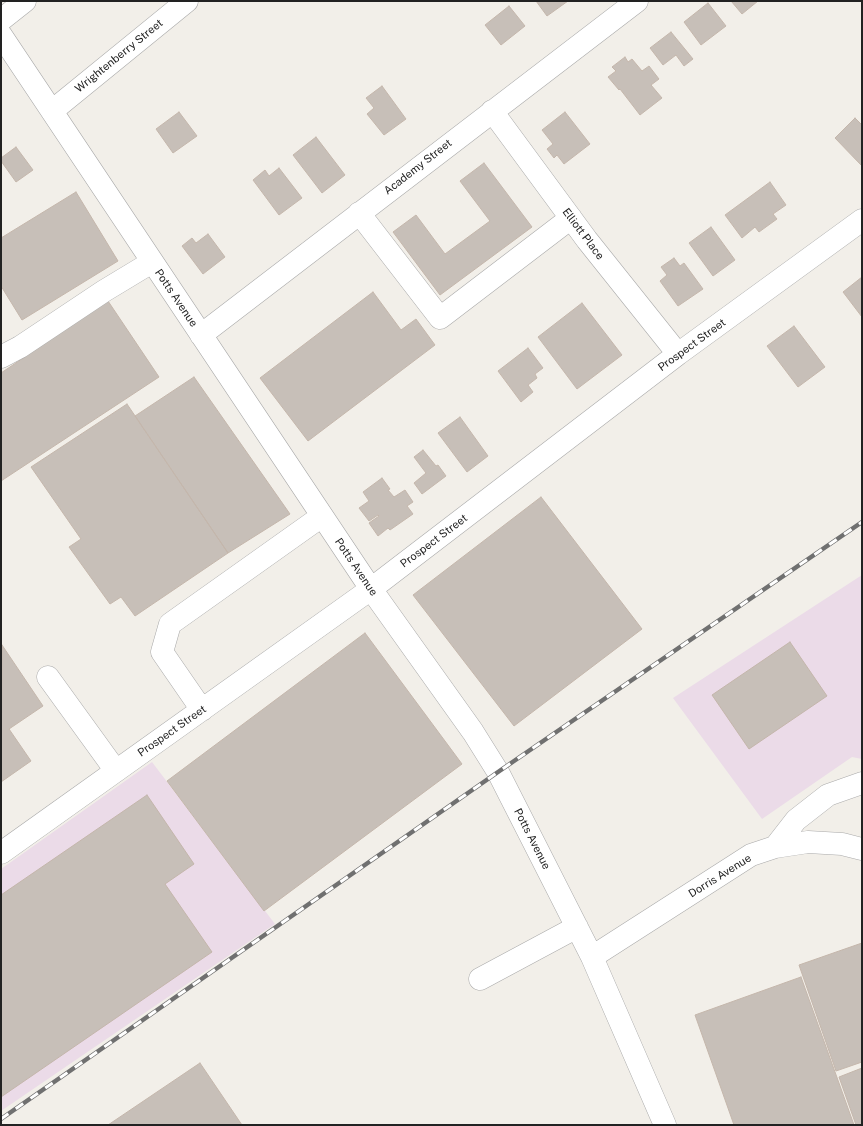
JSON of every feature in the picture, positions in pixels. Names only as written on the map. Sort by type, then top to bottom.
[{"type":"street","points":[[1,20],[25,1]]},
{"type":"street","name":"Wrightenberry Street","points":[[52,111],[187,1]]},
{"type":"street","name":"Academy Street","points":[[201,335],[637,1]]},
{"type":"street","name":"Potts Avenue","points":[[1,35],[370,589],[473,732],[498,772],[592,957],[665,1125]]},
{"type":"street","name":"Elliott Place","points":[[492,111],[571,218],[678,354]]},
{"type":"street","points":[[359,213],[440,318],[571,218]]},
{"type":"street","name":"Prospect Street","points":[[1,853],[370,589],[678,354],[862,220]]},
{"type":"street","points":[[1,357],[20,347],[104,291],[152,262]]},
{"type":"street","points":[[202,710],[162,652],[170,624],[322,516]]},
{"type":"street","points":[[48,677],[116,771]]},
{"type":"street","points":[[775,847],[796,820],[828,795],[862,783]]},
{"type":"street","name":"Dorris Avenue","points":[[592,957],[752,855],[775,847],[808,842],[842,844],[862,849]]},
{"type":"street","points":[[480,979],[577,926]]},
{"type":"shaded area","points":[[862,575],[862,759],[852,757],[762,819],[673,698]]},
{"type":"shaded area","points":[[152,762],[275,924],[1,1111],[1,869]]},
{"type":"building","points":[[536,1],[568,1],[547,16]]},
{"type":"building","points":[[731,1],[758,1],[742,14]]},
{"type":"building","points":[[708,3],[726,26],[701,45],[684,22]]},
{"type":"building","points":[[509,6],[525,26],[501,45],[485,25]]},
{"type":"building","points":[[671,32],[693,59],[684,66],[676,55],[663,65],[650,48]]},
{"type":"building","points":[[625,57],[628,62],[632,59],[642,71],[649,66],[659,79],[651,85],[662,98],[640,115],[620,89],[619,90],[608,77],[616,71],[612,67]]},
{"type":"building","points":[[382,86],[406,119],[384,135],[367,114],[374,108],[366,98]]},
{"type":"building","points":[[179,112],[197,136],[173,153],[156,129]]},
{"type":"building","points":[[565,112],[590,144],[564,164],[557,155],[554,158],[547,149],[553,144],[542,130]]},
{"type":"building","points":[[855,118],[862,125],[861,165],[835,138]]},
{"type":"building","points":[[316,137],[345,175],[322,193],[293,155]]},
{"type":"building","points":[[16,147],[33,170],[16,182],[1,161],[1,158]]},
{"type":"building","points":[[484,163],[532,227],[440,295],[393,232],[416,215],[445,254],[490,221],[460,181]]},
{"type":"building","points":[[279,168],[302,198],[279,215],[253,180],[265,170],[269,176]]},
{"type":"building","points":[[770,182],[786,205],[773,214],[777,219],[759,232],[755,227],[742,238],[725,215]]},
{"type":"building","points":[[76,192],[118,261],[22,320],[1,286],[1,238]]},
{"type":"building","points":[[711,227],[735,260],[713,276],[689,243]]},
{"type":"building","points":[[208,234],[225,257],[203,274],[182,246],[192,238],[196,243]]},
{"type":"building","points":[[674,258],[680,266],[684,263],[703,289],[678,306],[660,281],[667,275],[661,267]]},
{"type":"building","points":[[862,277],[862,317],[843,292]]},
{"type":"building","points":[[373,292],[401,330],[416,319],[435,345],[308,441],[260,378]]},
{"type":"building","points":[[108,301],[159,377],[1,481],[1,373]]},
{"type":"building","points":[[582,303],[622,355],[577,389],[538,337]]},
{"type":"building","points":[[794,326],[825,367],[798,387],[767,346]]},
{"type":"building","points":[[528,348],[543,368],[535,374],[537,378],[528,385],[533,392],[521,402],[498,371]]},
{"type":"building","points":[[194,377],[290,514],[228,553],[135,416]]},
{"type":"building","points":[[127,404],[228,553],[135,616],[121,597],[110,604],[69,547],[81,539],[31,467]]},
{"type":"building","points":[[460,417],[488,456],[467,472],[438,433]]},
{"type":"building","points":[[423,450],[436,466],[438,465],[446,476],[422,494],[414,483],[426,473],[414,457]]},
{"type":"building","points":[[382,478],[390,489],[388,490],[394,497],[405,490],[413,502],[407,506],[413,514],[390,530],[388,528],[378,536],[369,523],[379,516],[378,515],[369,521],[359,508],[369,501],[363,492]]},
{"type":"building","points":[[541,497],[642,629],[514,726],[413,595]]},
{"type":"building","points":[[365,633],[462,764],[264,911],[167,781]]},
{"type":"building","points":[[790,642],[827,696],[749,749],[712,695]]},
{"type":"building","points":[[2,645],[43,706],[9,729],[31,761],[1,782]]},
{"type":"building","points":[[147,795],[194,864],[165,884],[212,952],[1,1097],[1,895]]},
{"type":"building","points":[[862,943],[862,1062],[836,1071],[799,965]]},
{"type":"building","points":[[801,977],[854,1125],[734,1125],[695,1015]]},
{"type":"building","points":[[200,1063],[242,1125],[108,1125]]},
{"type":"building","points":[[862,1068],[862,1125],[856,1125],[839,1077]]},
{"type":"railway","points":[[1,1119],[498,772],[862,522]]}]
